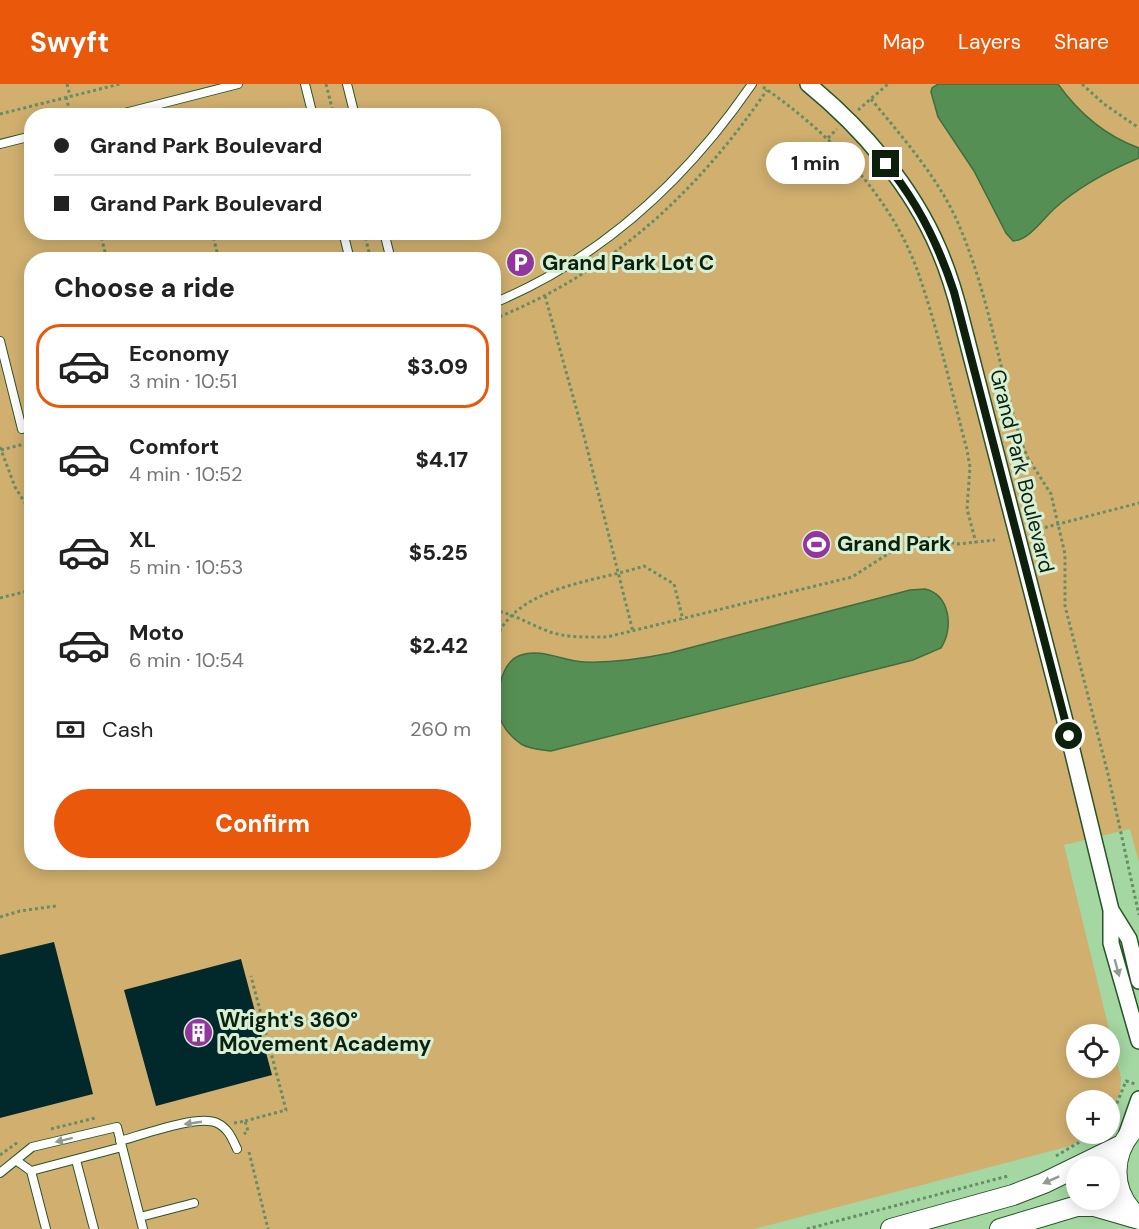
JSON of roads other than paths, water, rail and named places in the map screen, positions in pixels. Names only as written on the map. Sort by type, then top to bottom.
[{"type":"street","name":"Grand Park Boulevard","points":[[808,84],[848,119],[898,178],[934,240],[946,268],[965,332],[1064,717],[1111,910],[1111,943],[1139,1041]]},
{"type":"street","name":"Grand Park Boulevard","points":[[1111,910],[1129,939],[1139,981]]},
{"type":"street","points":[[1139,1099],[1117,1160],[1117,1182],[1125,1203],[1139,1218]]},
{"type":"street","points":[[891,1229],[1013,1195],[1044,1183],[1124,1142],[1139,1124]]},
{"type":"street","points":[[1000,1229],[1077,1206],[1094,1206],[1139,1218]]},
{"type":"lane","points":[[144,108],[238,84]]},
{"type":"lane","points":[[305,84],[311,108]]},
{"type":"lane","points":[[347,84],[353,108]]},
{"type":"lane","points":[[501,300],[546,279],[627,224],[669,186],[702,150],[752,84]]},
{"type":"lane","points":[[0,144],[24,138]]},
{"type":"lane","points":[[0,341],[22,429],[24,428]]},
{"type":"lane","points":[[31,1171],[76,1160],[196,1121],[216,1122],[228,1130],[237,1149]]},
{"type":"lane","points":[[0,1173],[32,1147],[117,1127],[143,1229]]},
{"type":"lane","points":[[76,1160],[94,1229]]},
{"type":"lane","points":[[16,1161],[31,1171],[46,1229]]},
{"type":"lane","points":[[140,1217],[194,1203]]},
{"type":"place","name":"Grand Park Lot C","points":[[521,263]]},
{"type":"place","name":"Grand Park","points":[[816,544]]},
{"type":"place","name":"Wright's 360° Movement Academy","points":[[198,1032]]}]
